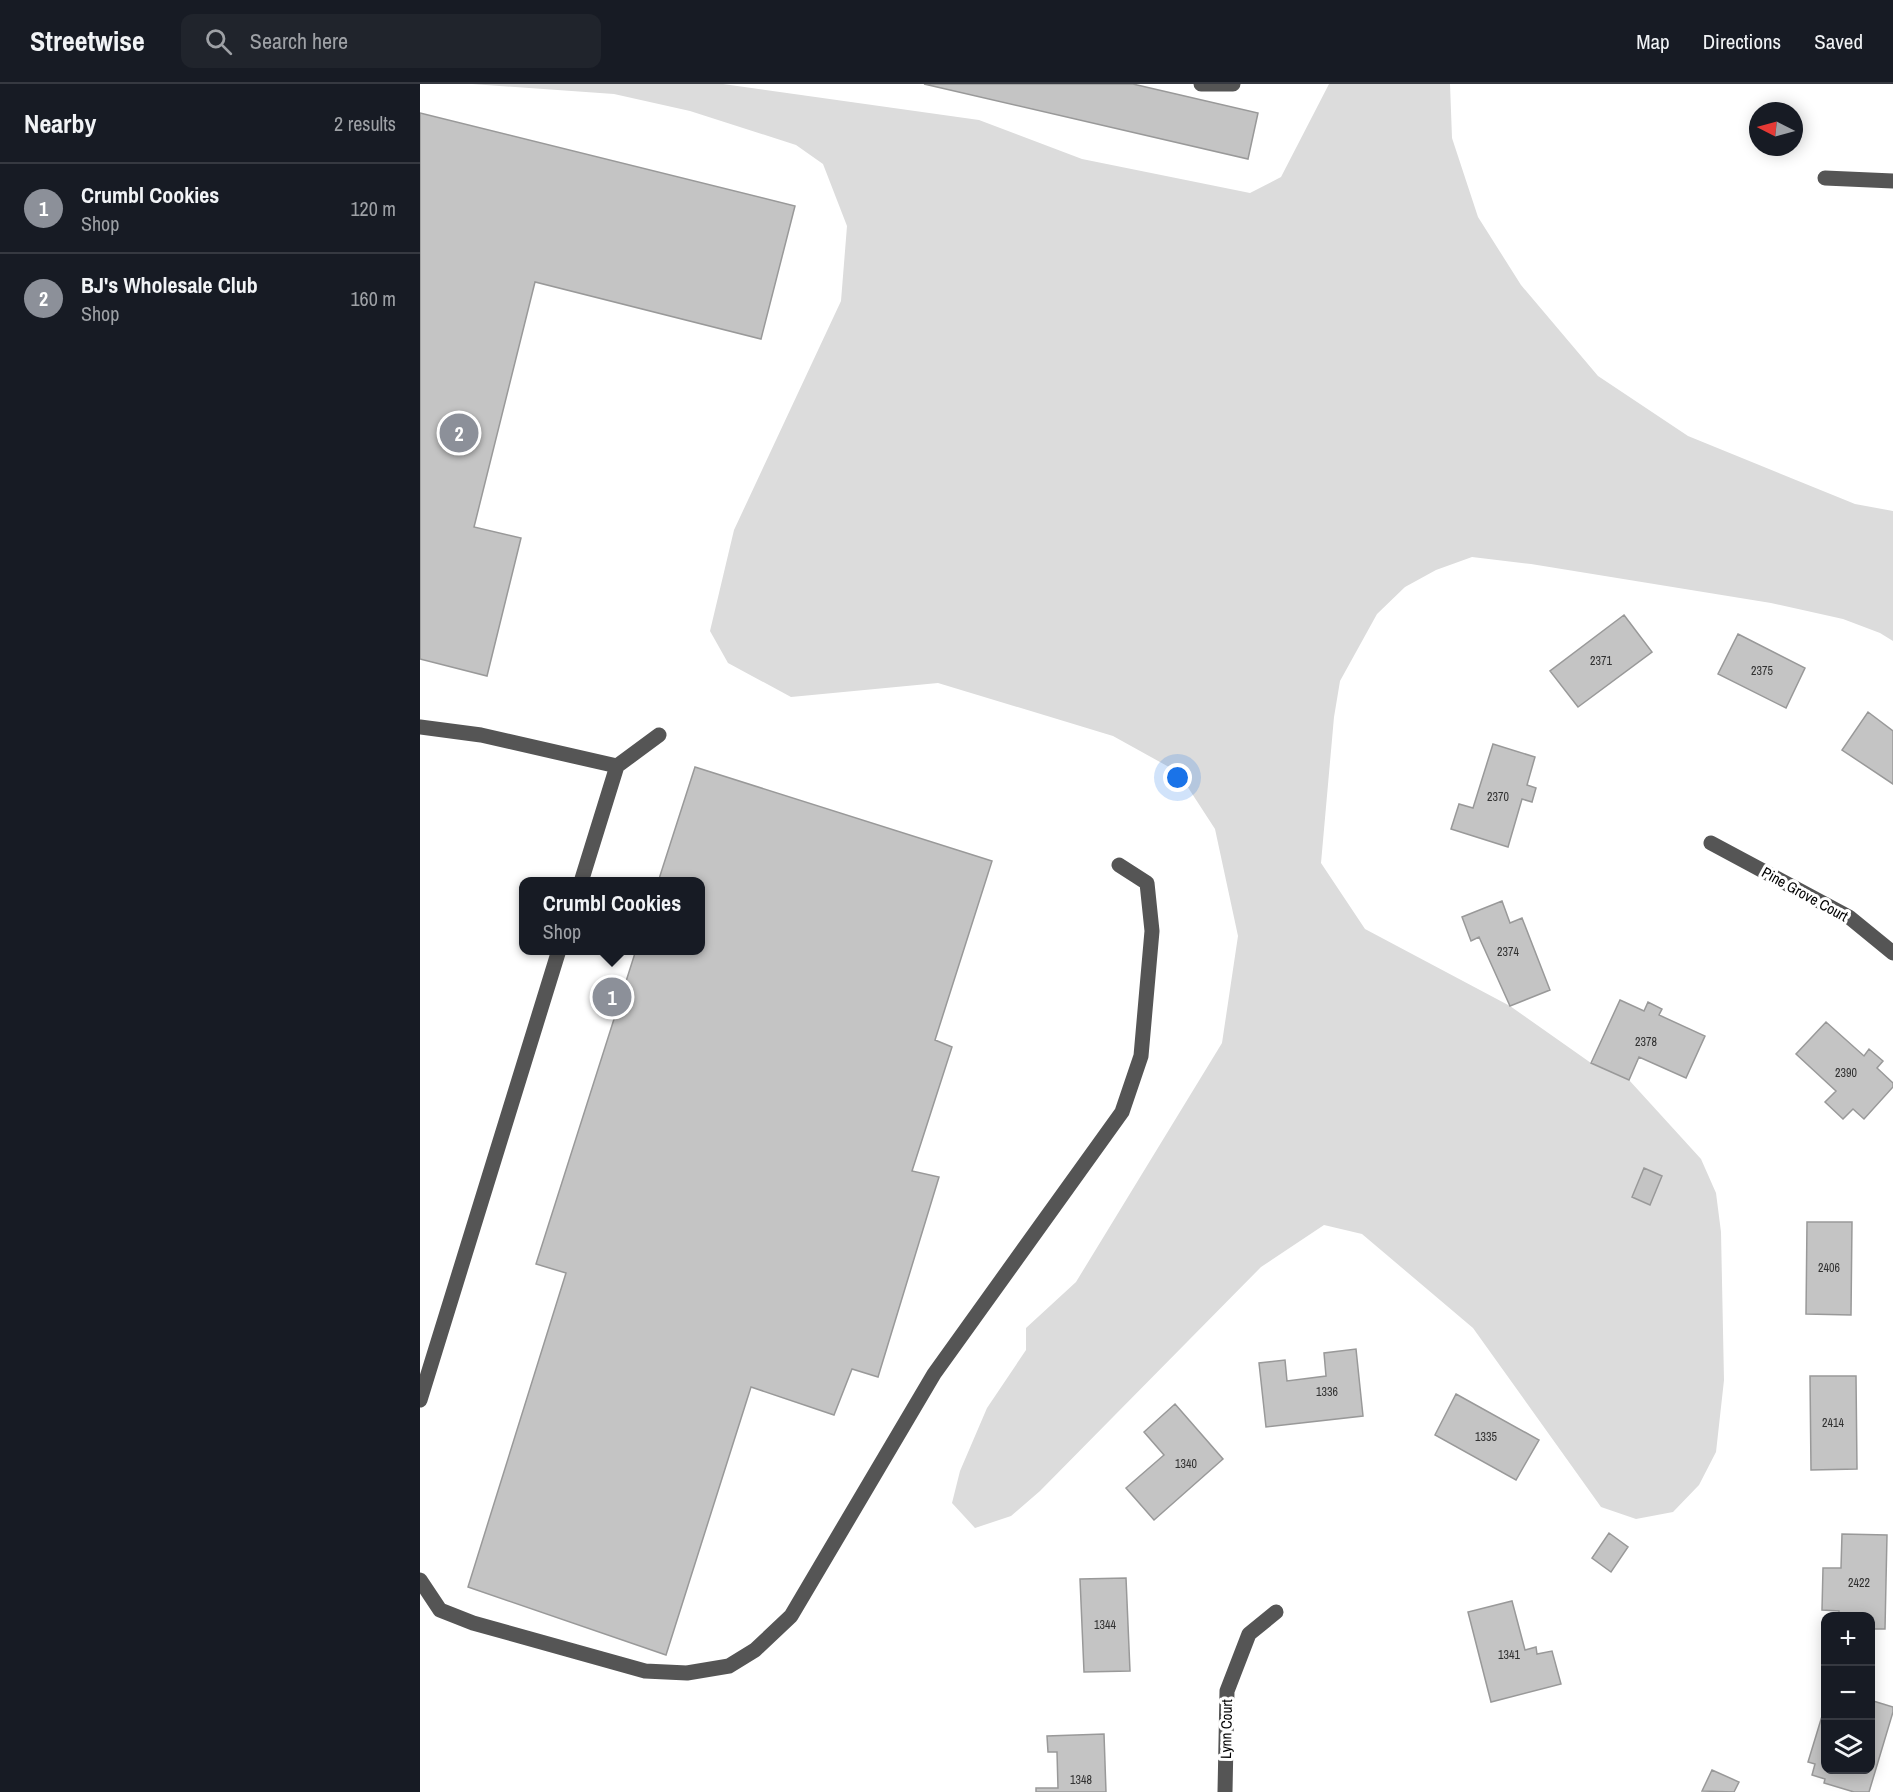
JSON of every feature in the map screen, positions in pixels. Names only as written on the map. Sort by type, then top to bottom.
[{"type":"street","points":[[1201,84],[1233,84]]},
{"type":"street","points":[[1825,178],[1893,181]]},
{"type":"street","points":[[420,727],[481,735],[617,766]]},
{"type":"street","points":[[583,877],[617,766],[658,735]]},
{"type":"street","name":"Pine Grove Court","points":[[1712,843],[1849,917],[1893,953]]},
{"type":"street","points":[[420,1580],[440,1610],[473,1623],[645,1671],[687,1673],[729,1666],[755,1650],[791,1616],[934,1374],[1122,1112],[1141,1056],[1152,931],[1147,883],[1119,865]]},
{"type":"street","points":[[420,1400],[559,955]]},
{"type":"street","name":"Lynn Court","points":[[1225,1792],[1227,1691],[1249,1634],[1276,1612]]},
{"type":"shaded area","points":[[472,84],[723,84],[979,120],[1082,159],[1250,193],[1281,177],[1329,84],[1450,84],[1452,138],[1478,217],[1521,285],[1598,376],[1688,436],[1855,504],[1893,511],[1893,641],[1880,633],[1843,619],[1771,603],[1531,564],[1472,557],[1436,570],[1405,587],[1377,614],[1340,681],[1334,717],[1321,863],[1365,929],[1510,1006],[1591,1063],[1629,1080],[1701,1159],[1716,1193],[1721,1232],[1724,1380],[1716,1452],[1699,1485],[1673,1512],[1636,1519],[1601,1507],[1473,1328],[1362,1234],[1324,1225],[1261,1267],[1040,1491],[1011,1516],[975,1528],[952,1503],[960,1471],[987,1408],[1026,1350],[1026,1328],[1076,1282],[1222,1043],[1238,936],[1215,829],[1178,772],[1113,736],[938,683],[791,697],[728,663],[710,631],[734,530],[841,301],[847,226],[823,164],[796,145],[690,111],[614,94]]},
{"type":"building","points":[[924,84],[1133,84],[1258,113],[1248,159]]},
{"type":"building","points":[[420,113],[795,206],[761,339],[535,282],[474,527],[521,538],[487,676],[420,659]]},
{"type":"building","points":[[1624,615],[1652,652],[1578,707],[1550,671]]},
{"type":"building","points":[[1738,634],[1805,668],[1786,708],[1718,674]]},
{"type":"building","points":[[1868,712],[1893,731],[1893,784],[1842,750]]},
{"type":"building","points":[[1493,744],[1535,757],[1527,785],[1536,788],[1532,802],[1522,799],[1508,847],[1451,829],[1459,804],[1473,808]]},
{"type":"building","points":[[695,767],[992,861],[935,1040],[952,1047],[912,1171],[939,1177],[878,1377],[852,1369],[834,1415],[751,1387],[666,1655],[468,1587],[566,1273],[536,1264],[634,955],[705,955],[705,877],[660,877]]},
{"type":"building","points":[[1502,901],[1510,923],[1522,918],[1550,990],[1510,1006],[1479,937],[1471,941],[1462,917]]},
{"type":"building","points":[[1620,1000],[1644,1011],[1648,1002],[1662,1009],[1659,1015],[1705,1036],[1686,1078],[1639,1057],[1629,1080],[1591,1063]]},
{"type":"building","points":[[1826,1022],[1864,1056],[1869,1049],[1883,1061],[1877,1068],[1893,1083],[1893,1087],[1864,1119],[1853,1109],[1843,1119],[1825,1102],[1836,1091],[1796,1054]]},
{"type":"building","points":[[1644,1168],[1662,1176],[1650,1205],[1632,1197]]},
{"type":"building","points":[[1807,1222],[1852,1222],[1851,1315],[1806,1314]]},
{"type":"building","points":[[1356,1349],[1363,1416],[1266,1427],[1259,1363],[1285,1360],[1287,1381],[1326,1376],[1324,1353]]},
{"type":"building","points":[[1810,1376],[1856,1376],[1857,1469],[1811,1470]]},
{"type":"building","points":[[1456,1394],[1539,1440],[1516,1480],[1435,1435]]},
{"type":"building","points":[[1175,1404],[1223,1459],[1154,1520],[1126,1488],[1164,1455],[1144,1432]]},
{"type":"building","points":[[1609,1533],[1628,1547],[1611,1572],[1592,1558]]},
{"type":"building","points":[[1842,1534],[1887,1535],[1885,1629],[1875,1629],[1875,1612],[1822,1610],[1823,1568],[1841,1568]]},
{"type":"building","points":[[1126,1578],[1130,1671],[1084,1672],[1080,1579]]},
{"type":"building","points":[[1512,1601],[1525,1650],[1536,1647],[1537,1654],[1552,1651],[1561,1684],[1491,1702],[1468,1612]]},
{"type":"building","points":[[1875,1702],[1893,1707],[1875,1772]]},
{"type":"building","points":[[1821,1719],[1821,1774],[1874,1774],[1869,1792],[1854,1792],[1824,1783],[1825,1779],[1812,1775],[1815,1764],[1808,1762]]},
{"type":"building","points":[[1104,1734],[1106,1792],[1036,1792],[1036,1788],[1058,1788],[1057,1752],[1048,1752],[1047,1736]]},
{"type":"building","points":[[1712,1770],[1739,1782],[1734,1792],[1702,1791]]},
{"type":"place","name":"BJ's Wholesale Club","points":[[459,433]]},
{"type":"place","name":"Crumbl Cookies","points":[[612,997]]}]
